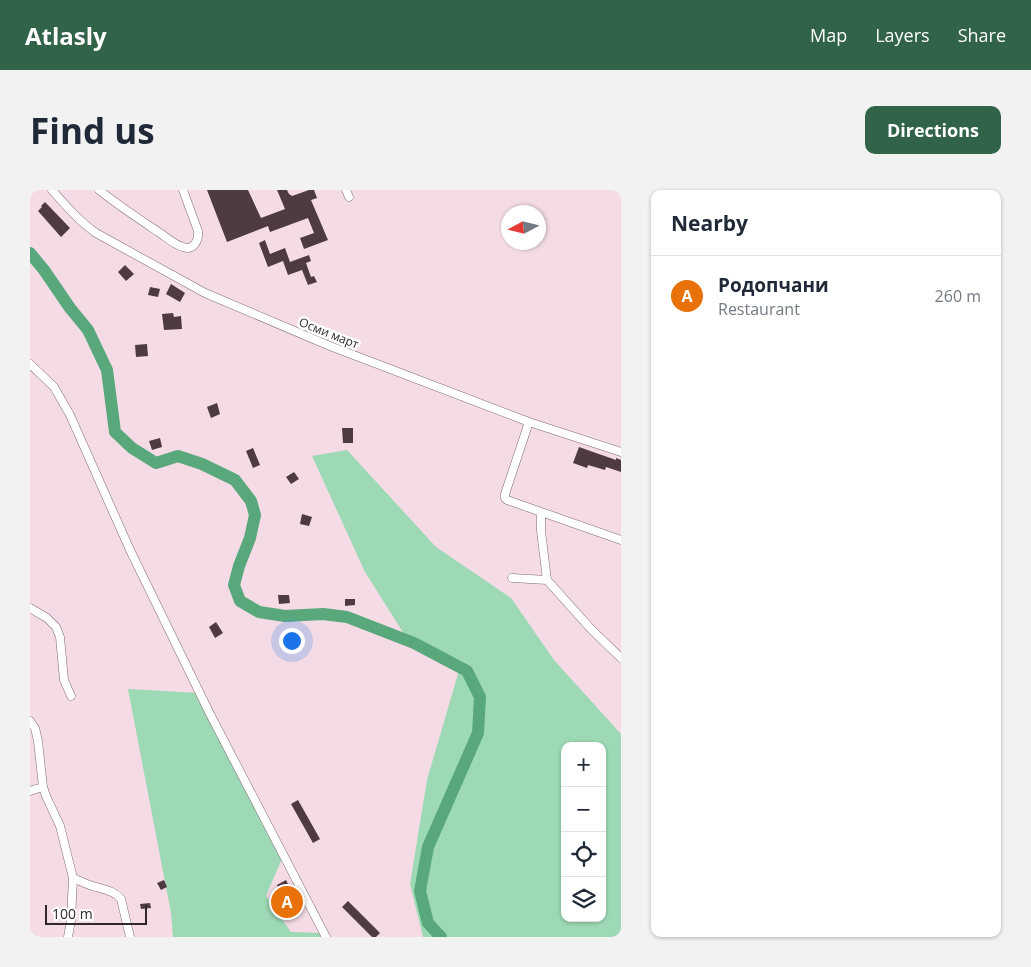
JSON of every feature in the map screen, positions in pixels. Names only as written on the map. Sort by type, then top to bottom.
[{"type":"street","points":[[99,190],[119,206],[178,245],[187,248],[197,242],[198,231],[183,190]]},
{"type":"street","name":"Осми март","points":[[54,191],[76,217],[96,233],[205,292],[330,346],[529,422],[621,452]]},
{"type":"street","points":[[30,364],[54,387],[63,400],[130,550],[209,712],[326,937]]},
{"type":"street","points":[[529,422],[505,498],[621,540]]},
{"type":"street","points":[[540,512],[547,580],[591,629],[621,658]]},
{"type":"street","points":[[512,578],[547,580]]},
{"type":"street","points":[[30,608],[56,627],[60,637],[64,680],[71,696]]},
{"type":"street","points":[[30,721],[35,728],[38,741],[43,787],[60,826],[73,878],[71,920],[68,937]]},
{"type":"street","points":[[30,791],[43,787]]},
{"type":"street","points":[[73,878],[118,895],[121,899],[130,937]]},
{"type":"green space","points":[[347,450],[436,547],[511,598],[554,660],[621,734],[621,937],[423,937],[410,884],[427,780],[460,667],[404,634],[365,572],[312,456]]},
{"type":"green space","points":[[128,689],[200,693],[284,854],[266,896],[291,932],[324,933],[326,937],[173,937],[171,913]]},
{"type":"building","points":[[207,190],[248,190],[261,218],[285,209],[277,190],[287,190],[292,196],[314,190],[317,198],[311,200],[328,240],[304,249],[300,238],[314,233],[308,218],[270,232],[268,226],[227,242]]},
{"type":"building","points":[[45,202],[70,228],[61,237],[38,211]]},
{"type":"building","points":[[265,240],[270,254],[285,248],[290,262],[309,255],[311,261],[306,263],[311,277],[314,276],[317,282],[308,285],[302,270],[288,275],[283,261],[268,267],[259,243]]},
{"type":"building","points":[[125,265],[134,274],[126,281],[118,272]]},
{"type":"building","points":[[171,284],[185,293],[180,302],[166,294]]},
{"type":"building","points":[[150,287],[160,289],[158,297],[148,295]]},
{"type":"building","points":[[173,313],[174,317],[181,316],[182,329],[164,330],[162,314]]},
{"type":"building","points":[[147,344],[148,356],[136,357],[135,345]]},
{"type":"building","points":[[217,403],[220,414],[211,418],[207,407]]},
{"type":"building","points":[[342,428],[353,428],[353,443],[343,443]]},
{"type":"building","points":[[160,438],[162,447],[152,450],[149,441]]},
{"type":"building","points":[[579,447],[621,460],[621,472],[606,467],[605,470],[588,465],[587,468],[573,463]]},
{"type":"building","points":[[253,448],[260,465],[253,468],[246,451]]},
{"type":"building","points":[[294,472],[299,479],[291,484],[286,477]]},
{"type":"building","points":[[302,514],[312,517],[309,526],[300,524]]},
{"type":"building","points":[[278,595],[289,595],[290,603],[279,604]]},
{"type":"building","points":[[345,599],[355,599],[355,605],[345,606]]},
{"type":"building","points":[[216,622],[223,633],[215,638],[209,627]]},
{"type":"building","points":[[298,800],[320,839],[313,843],[291,804]]},
{"type":"building","points":[[164,880],[167,887],[161,890],[157,883]]},
{"type":"building","points":[[286,880],[299,908],[284,915],[276,896],[281,894],[277,885]]},
{"type":"building","points":[[348,901],[380,933],[376,937],[372,937],[342,907]]},
{"type":"building","points":[[150,903],[151,908],[141,909],[140,904]]},
{"type":"waterway","points":[[30,253],[88,330],[107,370],[115,432],[132,448],[156,463],[178,456],[202,464],[235,480],[251,501],[255,515],[250,538],[234,585],[240,601],[259,612],[285,616],[323,614],[347,617],[414,643],[467,671],[480,697],[478,733],[428,847],[420,891],[428,923],[441,937]]},
{"type":"place","name":"Родопчани","points":[[287,902]]}]
